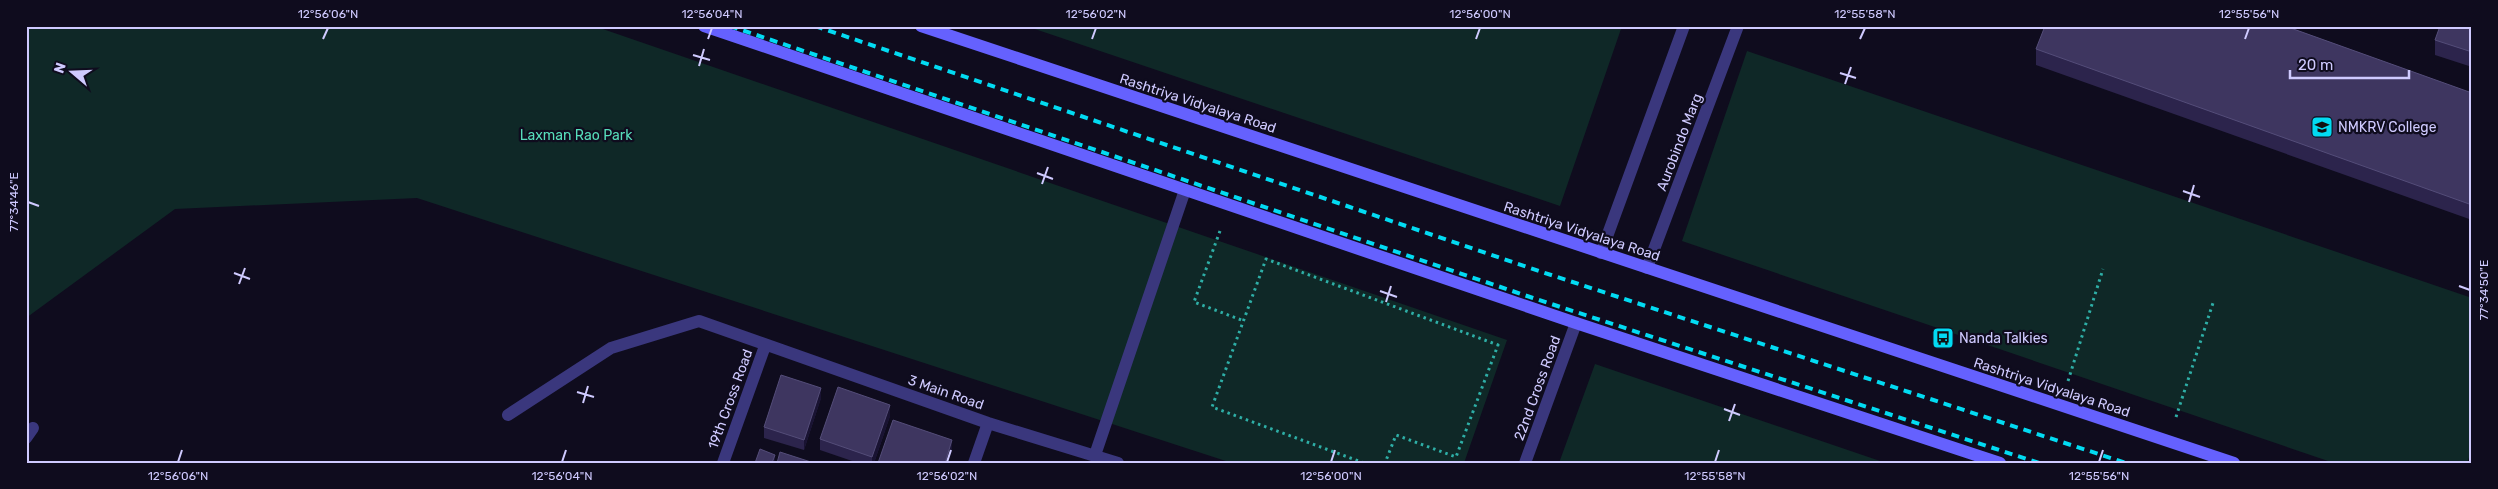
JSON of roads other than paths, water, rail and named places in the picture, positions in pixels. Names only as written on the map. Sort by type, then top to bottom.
[{"type":"main road","points":[[704,26],[1576,323],[2000,463]]},
{"type":"main road","name":"Rashtriya Vidyalaya Road","points":[[921,26],[2234,463]]},
{"type":"street","points":[[1601,253],[1684,26]]},
{"type":"street","name":"Aurobindo Marg","points":[[1647,268],[1738,26]]},
{"type":"street","points":[[1094,455],[1185,190]]},
{"type":"street","name":"3 Main Road","points":[[508,415],[610,348],[699,321],[765,346],[988,423],[1118,463]]},
{"type":"street","name":"22nd Cross Road","points":[[1525,463],[1576,323]]},
{"type":"street","name":"19th Cross Road","points":[[724,463],[765,346]]},
{"type":"street","points":[[974,463],[988,423]]},
{"type":"railway","points":[[730,26],[1533,298],[2039,463]]},
{"type":"railway","points":[[815,26],[1542,272],[2126,463]]},
{"type":"place","name":"NMKRV College","points":[[2322,127]]},
{"type":"place","name":"Nanda Talkies","points":[[1943,338]]},
{"type":"park label","name":"Laxman Rao Park","points":[[576,135]]}]
